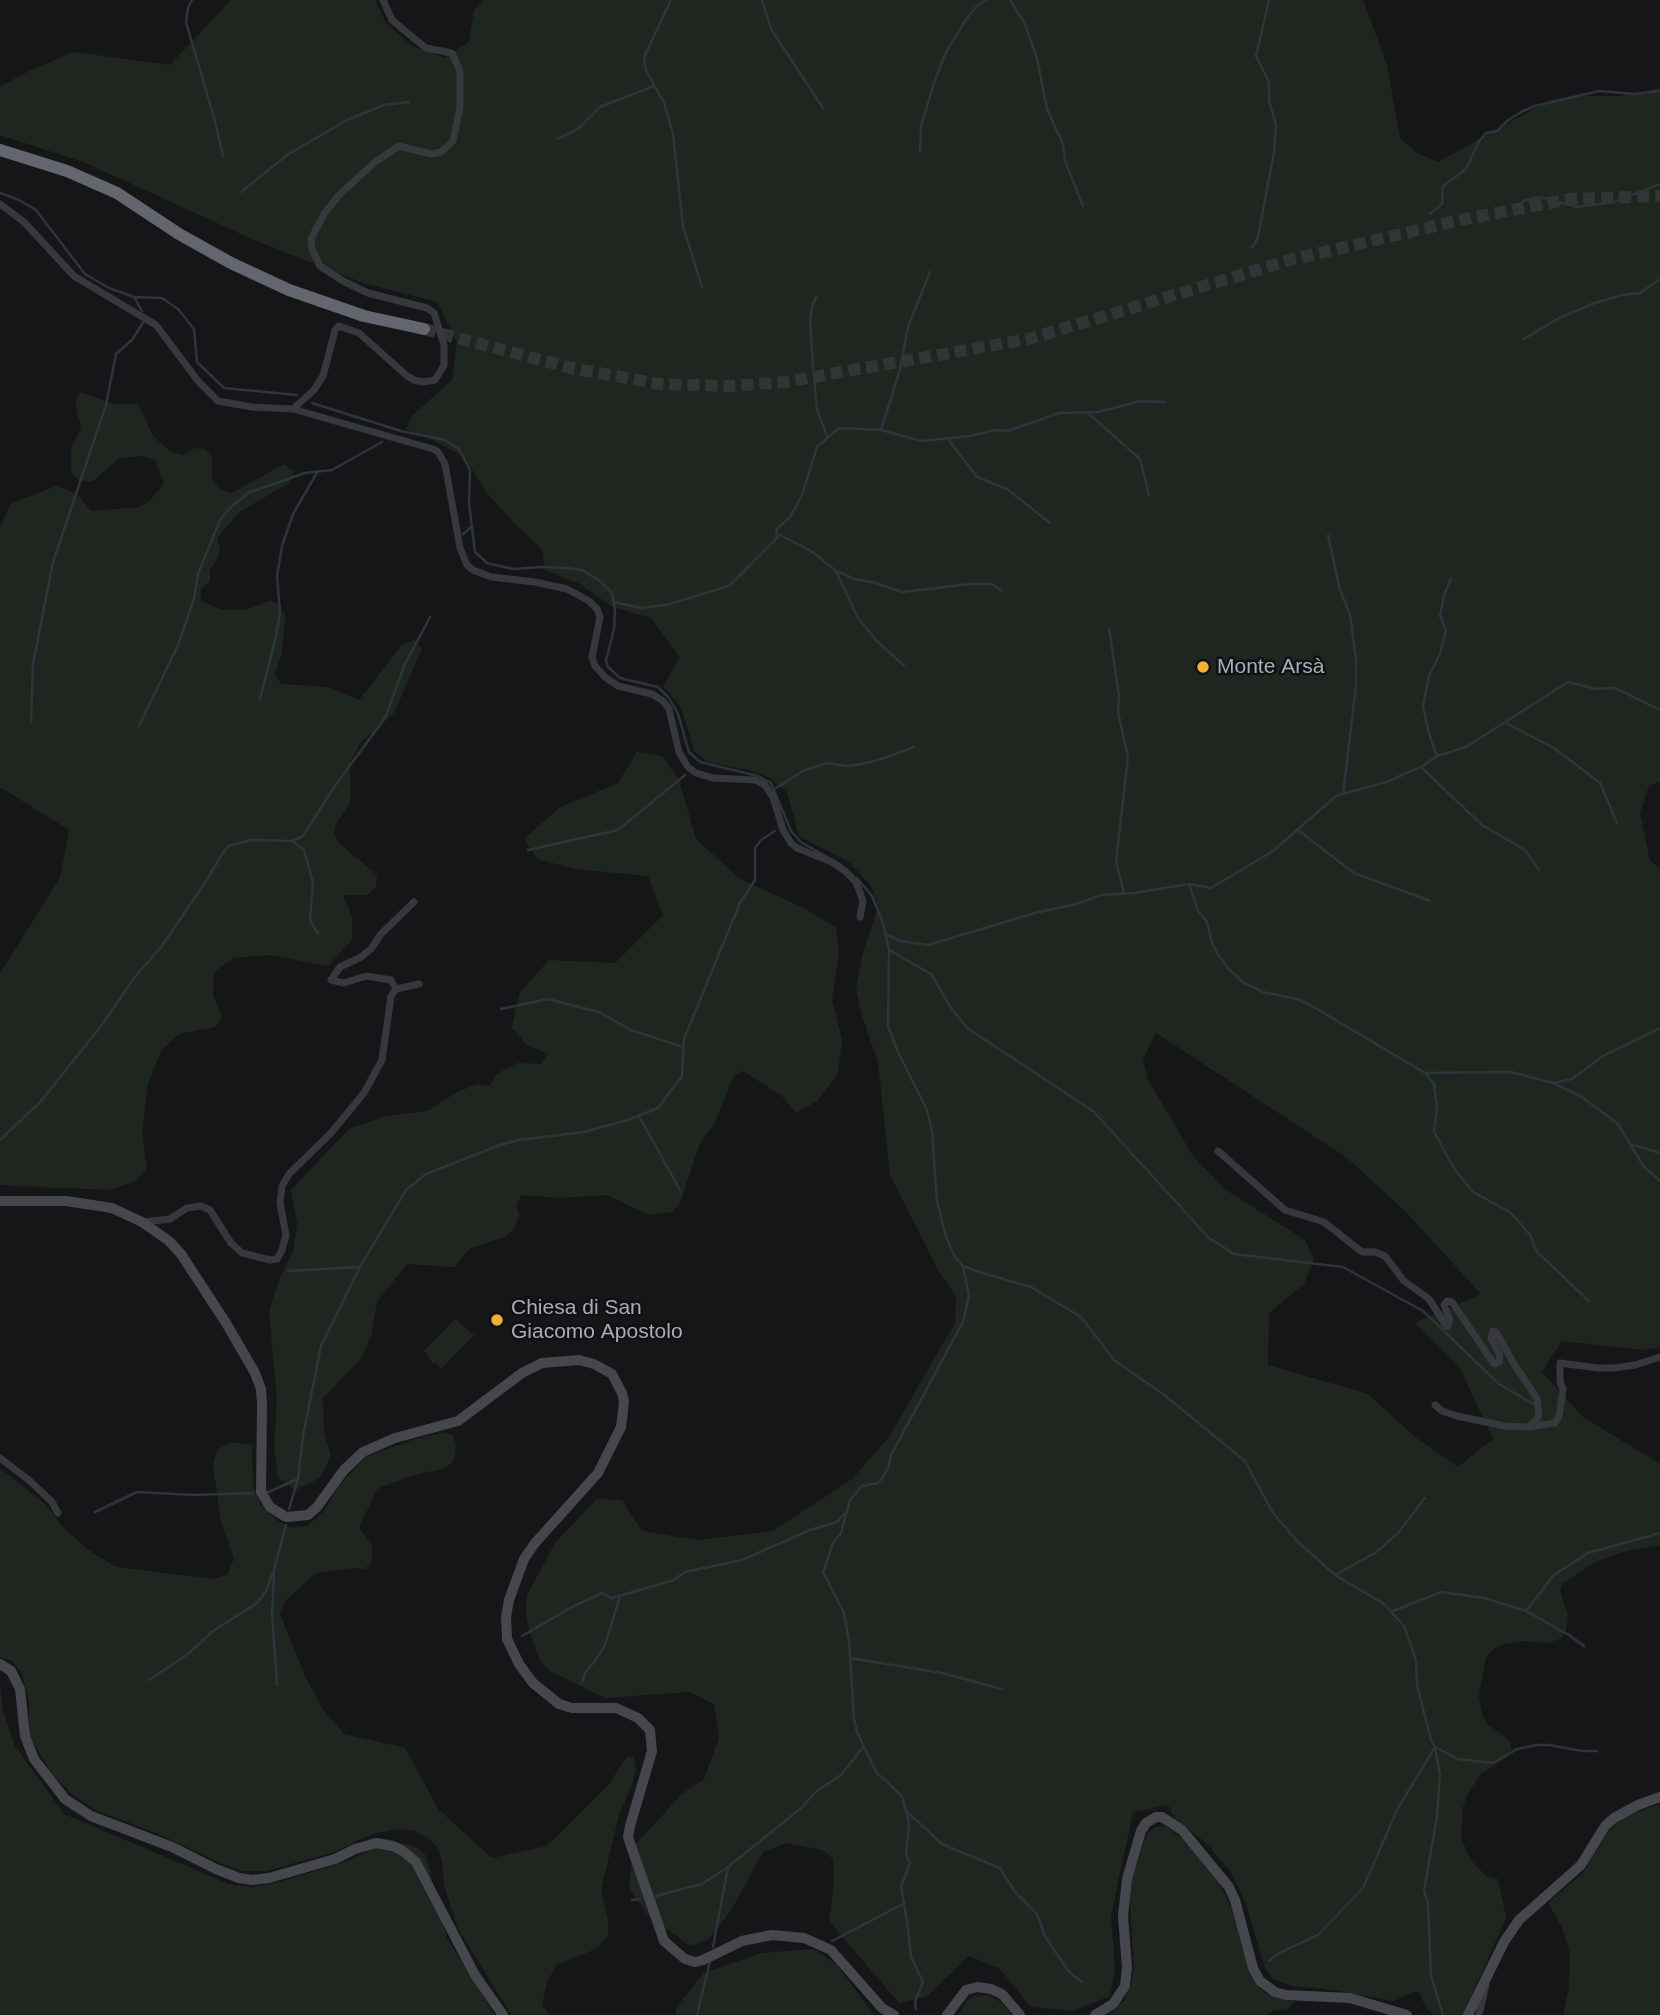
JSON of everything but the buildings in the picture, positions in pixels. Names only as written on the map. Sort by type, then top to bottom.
[{"type":"highway","points":[[0,150],[67,171],[117,193],[231,264],[289,290],[365,316],[424,329]]},
{"type":"street","points":[[293,409],[314,390],[323,376],[335,330],[339,326],[359,333],[406,375],[422,383],[435,380],[443,365],[444,345],[434,313],[427,308],[368,293],[343,281],[320,266],[312,249],[311,239],[324,214],[339,195],[375,162],[400,146],[431,154],[441,152],[453,141],[460,107],[460,71],[452,53],[426,48],[393,20],[383,0]]},
{"type":"street","points":[[0,204],[23,222],[74,276],[156,325],[198,382],[218,401],[253,407],[293,409],[438,452],[445,464],[460,548],[467,565],[491,577],[567,589],[589,601],[600,617],[592,657],[595,666],[618,686],[652,694],[663,701],[669,709],[679,752],[688,767],[696,773],[713,778],[755,779],[765,785],[773,797],[783,830],[791,843],[832,862],[856,882],[863,901],[860,917]]},
{"type":"street","points":[[396,989],[391,980],[366,976],[344,984],[331,980],[340,967],[371,949],[380,934],[414,902]]},
{"type":"street","points":[[142,1222],[170,1219],[187,1208],[201,1206],[210,1210],[231,1243],[242,1253],[270,1260],[277,1259],[286,1235],[280,1203],[282,1186],[289,1174],[331,1133],[364,1093],[382,1060],[391,996],[396,989],[419,984]]},
{"type":"street","points":[[1218,1151],[1285,1210],[1324,1222],[1362,1252],[1375,1252],[1385,1256],[1404,1281],[1429,1299],[1447,1326],[1450,1320],[1445,1303],[1452,1302],[1494,1364],[1499,1362],[1500,1355],[1491,1339],[1493,1331],[1496,1332],[1537,1398],[1539,1415],[1528,1427]]},
{"type":"street","points":[[0,1200],[88,1203],[119,1211],[142,1222],[169,1241],[181,1254],[255,1373],[261,1389],[262,1404],[261,1492],[270,1507],[286,1517],[308,1515],[344,1470],[363,1452],[395,1438],[458,1421],[522,1373],[542,1363],[579,1360],[594,1364],[612,1374],[624,1402],[621,1427],[598,1473],[524,1559],[509,1600],[506,1617],[507,1639],[519,1664],[533,1684],[559,1704],[572,1708],[616,1708],[638,1718],[650,1730],[652,1751],[628,1837],[661,1936],[670,1947],[685,1959],[695,1962],[742,1941],[772,1935],[804,1938],[831,1950],[882,2008],[894,2015]]},
{"type":"street","points":[[1435,1405],[1442,1411],[1457,1416],[1505,1426],[1528,1427],[1555,1423],[1558,1420],[1563,1389],[1560,1382],[1560,1363],[1614,1368],[1660,1357]]},
{"type":"street","points":[[0,1458],[30,1481],[52,1502],[58,1513]]},
{"type":"street","points":[[0,1664],[10,1671],[20,1689],[24,1736],[33,1759],[65,1799],[91,1816],[172,1847],[216,1869],[251,1880],[269,1878],[335,1859],[376,1843],[403,1851],[416,1862],[475,1975],[503,2015]]},
{"type":"street","points":[[1468,2015],[1511,1929],[1581,1865],[1605,1826],[1626,1810],[1660,1797]]},
{"type":"street","points":[[1095,2015],[1113,2004],[1125,1986],[1127,1967],[1123,1916],[1126,1879],[1141,1831],[1146,1823],[1156,1817],[1162,1817],[1182,1830],[1229,1887],[1236,1900],[1253,1968],[1261,1981],[1275,1992],[1286,1995],[1350,1998],[1408,2015]]},
{"type":"street","points":[[1479,2015],[1490,1971]]},
{"type":"street","points":[[947,2015],[967,1990],[977,1987],[1002,1994],[1020,2015]]},
{"type":"shaded area","points":[[231,0],[375,0],[386,23],[412,46],[445,58],[469,42],[474,10],[484,0],[1363,0],[1387,65],[1400,138],[1417,153],[1438,162],[1550,100],[1573,96],[1620,96],[1660,88],[1660,782],[1649,785],[1640,813],[1650,861],[1660,868],[1660,1347],[1644,1350],[1562,1341],[1542,1372],[1583,1417],[1660,1464],[1660,1545],[1623,1552],[1595,1562],[1562,1584],[1560,1591],[1568,1616],[1562,1638],[1548,1643],[1526,1641],[1503,1644],[1486,1658],[1479,1696],[1483,1717],[1487,1724],[1506,1737],[1511,1743],[1511,1750],[1507,1757],[1481,1774],[1468,1793],[1463,1807],[1461,1837],[1470,1859],[1486,1876],[1498,1879],[1506,1918],[1463,2015],[1434,2015],[1425,2007],[1421,1995],[1416,1991],[1394,2001],[1321,1988],[1295,1987],[1273,1979],[1265,1969],[1246,1904],[1230,1871],[1206,1843],[1175,1818],[1168,1805],[1133,1812],[1111,1915],[1115,1968],[1110,1996],[1073,2011],[1031,2007],[999,1968],[969,1956],[926,1997],[899,2003],[829,1921],[834,1886],[833,1859],[823,1850],[786,1843],[763,1852],[733,1907],[718,1928],[709,1939],[690,1946],[648,1915],[629,1888],[634,1846],[682,1794],[704,1779],[719,1738],[714,1704],[690,1692],[605,1698],[550,1671],[540,1660],[526,1614],[527,1595],[555,1543],[597,1499],[622,1500],[642,1531],[698,1540],[773,1531],[852,1479],[889,1437],[955,1323],[956,1296],[939,1272],[890,1175],[878,1062],[861,1013],[856,989],[862,957],[878,906],[872,887],[849,862],[799,836],[787,792],[768,777],[749,770],[707,762],[694,751],[681,707],[663,686],[680,657],[651,618],[613,607],[578,583],[545,570],[542,549],[487,493],[465,458],[406,429],[412,416],[452,380],[457,343],[437,302],[363,283],[252,239],[86,163],[0,135],[0,87],[73,52],[170,65]],"holes":[[[1156,1033],[1346,1157],[1407,1213],[1481,1294],[1415,1323],[1460,1368],[1493,1439],[1458,1467],[1415,1437],[1368,1394],[1268,1365],[1269,1313],[1304,1284],[1314,1259],[1305,1240],[1226,1190],[1193,1156],[1147,1078],[1143,1059]]]},
{"type":"shaded area","points":[[80,392],[114,404],[138,404],[153,436],[171,452],[184,455],[194,448],[205,449],[212,458],[212,481],[220,489],[232,493],[284,464],[294,472],[289,483],[241,511],[217,538],[220,549],[217,560],[210,569],[210,581],[201,589],[201,601],[222,610],[245,610],[270,601],[280,605],[285,616],[282,653],[275,674],[281,684],[328,687],[359,700],[403,644],[415,640],[422,649],[394,713],[360,743],[350,764],[350,804],[336,824],[334,835],[341,845],[377,875],[376,887],[367,895],[343,895],[352,916],[352,940],[328,966],[269,955],[233,958],[214,972],[213,995],[222,1016],[215,1027],[179,1034],[161,1051],[148,1084],[142,1133],[147,1169],[135,1181],[110,1190],[0,1185],[0,973],[60,878],[69,830],[0,787],[0,528],[10,504],[56,486],[77,494],[91,511],[139,507],[149,502],[164,483],[155,460],[144,456],[119,458],[92,482],[80,481],[71,473],[71,449],[81,427],[75,403]]},
{"type":"shaded area","points":[[637,752],[662,756],[679,780],[696,839],[740,879],[804,908],[836,928],[839,955],[832,999],[842,1039],[838,1074],[817,1101],[796,1113],[782,1096],[743,1071],[733,1077],[715,1123],[700,1143],[680,1203],[672,1212],[649,1215],[607,1195],[559,1198],[522,1195],[516,1204],[519,1216],[515,1228],[505,1237],[470,1248],[455,1267],[407,1264],[377,1302],[371,1336],[361,1359],[323,1398],[324,1432],[331,1456],[320,1478],[295,1490],[278,1477],[274,1448],[277,1399],[269,1312],[280,1277],[293,1252],[297,1223],[291,1190],[349,1129],[386,1116],[428,1111],[455,1093],[477,1084],[490,1086],[495,1076],[518,1063],[541,1064],[548,1054],[527,1045],[512,1028],[519,994],[549,960],[615,963],[663,915],[648,876],[574,869],[538,859],[524,839],[560,807],[618,783]]},
{"type":"shaded area","points":[[455,1319],[474,1335],[441,1369],[436,1363],[434,1365],[424,1351]]},
{"type":"shaded area","points":[[445,1432],[452,1435],[456,1444],[455,1457],[451,1463],[445,1468],[407,1477],[377,1489],[359,1528],[372,1544],[372,1562],[365,1569],[316,1573],[286,1600],[280,1614],[306,1678],[322,1708],[344,1734],[405,1748],[438,1809],[492,1858],[547,1846],[609,1784],[627,1756],[634,1758],[636,1768],[632,1785],[619,1815],[601,1890],[608,1921],[608,1936],[596,1949],[556,1965],[547,1983],[542,2005],[550,2015],[512,2015],[509,2011],[457,1927],[444,1884],[442,1861],[437,1847],[427,1837],[415,1831],[399,1829],[372,1834],[334,1852],[267,1871],[241,1871],[156,1833],[95,1810],[73,1795],[52,1774],[29,1736],[29,1702],[22,1674],[12,1661],[0,1657],[0,1468],[46,1505],[62,1526],[87,1549],[116,1567],[215,1579],[228,1574],[234,1558],[221,1521],[213,1465],[217,1450],[230,1442],[252,1445],[253,1485],[260,1504],[279,1522],[291,1528],[307,1526],[322,1513],[341,1484],[366,1457],[412,1440]]},
{"type":"shaded area","points":[[0,1687],[3,1711],[15,1746],[64,1814],[229,1884],[253,1887],[279,1882],[351,1860],[386,1844],[402,1843],[416,1847],[425,1854],[447,1938],[495,2015],[0,2015]]},
{"type":"shaded area","points":[[1660,1804],[1660,2015],[1563,2015],[1569,1988],[1570,1954],[1562,1927],[1548,1903],[1583,1873],[1607,1833],[1618,1822],[1631,1814]]},
{"type":"shaded area","points":[[1155,1827],[1167,1827],[1182,1839],[1216,1877],[1233,1911],[1249,1972],[1265,1993],[1295,2002],[1286,2010],[1274,2010],[1267,2015],[1109,2015],[1124,2000],[1131,1986],[1134,1967],[1129,1888],[1147,1834]]},
{"type":"shaded area","points":[[813,1949],[836,1964],[874,2015],[676,2015],[676,2008],[703,1973],[762,1953]]},
{"type":"shaded area","points":[[988,1995],[1001,2002],[1012,2015],[958,2015],[967,2001],[975,1996]]},
{"type":"waterway","points":[[192,0],[186,22],[223,156]]},
{"type":"waterway","points":[[671,0],[644,57],[646,70],[664,103],[673,134],[683,226],[702,287]]},
{"type":"waterway","points":[[762,0],[771,29],[823,108]]},
{"type":"waterway","points":[[920,152],[921,126],[946,52],[969,15],[987,0]]},
{"type":"waterway","points":[[1010,0],[1024,22],[1037,58],[1047,109],[1063,144],[1065,161],[1083,206]]},
{"type":"waterway","points":[[1252,248],[1258,237],[1274,152],[1276,125],[1269,101],[1269,82],[1256,56],[1269,0]]},
{"type":"waterway","points":[[557,139],[578,129],[600,107],[654,86]]},
{"type":"waterway","points":[[1430,214],[1442,204],[1443,186],[1466,169],[1479,141],[1486,133],[1497,131],[1523,111],[1599,91],[1635,94],[1660,91]]},
{"type":"waterway","points":[[241,192],[287,155],[347,120],[384,105],[409,102]]},
{"type":"waterway","points":[[1523,201],[1540,197],[1576,207],[1614,202],[1660,184]]},
{"type":"waterway","points":[[0,193],[36,210],[85,274],[109,288],[134,297],[162,298],[178,309],[194,329],[197,362],[224,388],[297,395]]},
{"type":"waterway","points":[[881,430],[899,373],[908,327],[930,272]]},
{"type":"waterway","points":[[1524,339],[1559,318],[1621,295],[1640,293],[1660,279]]},
{"type":"waterway","points":[[134,297],[142,311]]},
{"type":"waterway","points":[[816,297],[810,323],[813,366],[817,410],[828,438]]},
{"type":"waterway","points":[[31,722],[33,664],[53,562],[106,405],[116,354],[132,340],[144,321]]},
{"type":"waterway","points":[[614,602],[641,608],[666,605],[729,586],[777,538],[776,530],[790,517],[802,495],[817,447],[839,428],[881,430],[922,441],[970,436],[995,430],[1008,431],[1059,413],[1098,412],[1140,401],[1166,402]]},
{"type":"waterway","points":[[312,403],[401,431],[445,440],[459,449],[470,470],[469,503],[475,552],[487,563],[513,569],[540,567],[582,570],[600,581],[612,593],[615,611],[614,629],[606,661],[608,667],[620,678],[658,687],[669,698],[678,714],[689,752],[700,762],[758,776],[771,783],[791,831],[802,843],[826,856]]},
{"type":"waterway","points":[[1088,413],[1140,459],[1149,495]]},
{"type":"waterway","points":[[948,439],[977,477],[1007,489],[1050,523]]},
{"type":"waterway","points":[[139,726],[178,645],[194,599],[198,574],[220,520],[231,507],[248,493],[305,473],[332,470],[382,442]]},
{"type":"waterway","points":[[260,699],[280,613],[277,576],[282,546],[293,514],[318,471]]},
{"type":"waterway","points":[[463,534],[471,527]]},
{"type":"waterway","points":[[777,538],[780,535],[811,551],[836,571],[902,592],[971,584],[992,584],[1002,591]]},
{"type":"waterway","points":[[1328,535],[1340,590],[1350,615],[1356,659],[1356,686],[1343,794]]},
{"type":"waterway","points":[[836,571],[858,618],[875,639],[904,666]]},
{"type":"waterway","points":[[1437,756],[1423,706],[1429,676],[1440,654],[1446,630],[1440,616],[1451,578]]},
{"type":"waterway","points":[[0,1140],[41,1101],[101,1026],[135,977],[162,946],[224,851],[229,846],[251,840],[292,841],[303,836],[334,787],[385,718],[405,664],[430,617]]},
{"type":"waterway","points":[[1109,628],[1119,695],[1118,712],[1128,757],[1116,861],[1124,893]]},
{"type":"waterway","points":[[885,934],[901,941],[928,945],[1101,895],[1135,893],[1189,884],[1211,888],[1273,851],[1336,796],[1386,782],[1421,767],[1437,756],[1466,747],[1568,682],[1596,689],[1615,688],[1660,710]]},
{"type":"waterway","points":[[1506,723],[1554,748],[1600,783],[1617,823]]},
{"type":"waterway","points":[[776,788],[803,771],[826,763],[846,766],[862,764],[914,747]]},
{"type":"waterway","points":[[1421,767],[1482,825],[1525,850],[1539,870]]},
{"type":"waterway","points":[[528,850],[618,830],[685,775]]},
{"type":"waterway","points":[[1298,830],[1354,873],[1430,901]]},
{"type":"waterway","points":[[289,1509],[298,1479],[303,1436],[321,1346],[360,1267],[406,1190],[426,1174],[500,1145],[584,1132],[628,1120],[658,1108],[682,1076],[684,1039],[740,903],[755,880],[755,848],[761,840],[775,831]]},
{"type":"waterway","points":[[292,841],[304,850],[313,883],[310,920],[318,934]]},
{"type":"waterway","points":[[857,878],[872,896],[883,923],[889,950],[888,1026],[927,1110],[932,1131],[937,1201],[946,1237],[955,1257],[963,1266],[1031,1287],[1081,1317],[1114,1360],[1163,1394],[1245,1461],[1273,1513],[1298,1542],[1335,1575],[1384,1604],[1404,1626],[1416,1660],[1417,1685],[1440,1775],[1437,1817],[1424,1891],[1428,1903],[1431,1976],[1443,2015]]},
{"type":"waterway","points":[[1189,884],[1198,911],[1207,922],[1218,955],[1244,983],[1263,992],[1297,999],[1312,1006],[1425,1073],[1434,1084],[1437,1106],[1434,1132],[1455,1170],[1473,1192],[1510,1212],[1531,1236],[1536,1251],[1589,1301]]},
{"type":"waterway","points":[[889,950],[931,974],[949,1005],[967,1028],[1093,1111],[1209,1238],[1234,1254],[1343,1267],[1423,1311],[1499,1384],[1535,1405]]},
{"type":"waterway","points":[[501,1009],[548,999],[599,1012],[631,1030],[683,1047]]},
{"type":"waterway","points":[[1553,1083],[1572,1079],[1603,1056],[1660,1028]]},
{"type":"waterway","points":[[1425,1073],[1511,1072],[1553,1083],[1582,1097],[1618,1124],[1644,1167],[1660,1181]]},
{"type":"waterway","points":[[639,1116],[680,1190]]},
{"type":"waterway","points":[[1630,1144],[1660,1153]]},
{"type":"waterway","points":[[916,2009],[915,2002],[923,1982],[911,1957],[901,1887],[910,1863],[906,1855],[909,1824],[902,1796],[876,1772],[857,1732],[844,1613],[823,1572],[833,1543],[841,1533],[850,1500],[862,1486],[878,1483],[882,1478],[891,1455],[963,1322],[969,1296],[963,1266]]},
{"type":"waterway","points":[[288,1271],[360,1267]]},
{"type":"waterway","points":[[266,1493],[298,1479]]},
{"type":"waterway","points":[[95,1512],[137,1492],[193,1495],[253,1493]]},
{"type":"waterway","points":[[1335,1575],[1375,1553],[1398,1533],[1425,1498]]},
{"type":"waterway","points":[[522,1636],[602,1593],[612,1598],[674,1580],[685,1572],[742,1560],[810,1530],[837,1522],[845,1513]]},
{"type":"waterway","points":[[149,1680],[188,1654],[213,1631],[257,1603],[266,1591],[274,1570],[286,1525]]},
{"type":"waterway","points":[[1526,1611],[1554,1575],[1588,1553],[1660,1533]]},
{"type":"waterway","points":[[274,1573],[272,1614],[277,1685]]},
{"type":"waterway","points":[[1393,1611],[1441,1592],[1484,1598],[1526,1611],[1584,1646]]},
{"type":"waterway","points":[[582,1682],[586,1671],[605,1645],[620,1596]]},
{"type":"waterway","points":[[850,1658],[942,1673],[1002,1689]]},
{"type":"waterway","points":[[1435,1747],[1458,1759],[1493,1763],[1517,1749],[1537,1745],[1597,1751]]},
{"type":"waterway","points":[[656,1896],[702,1884],[728,1867],[800,1809],[817,1791],[841,1775],[864,1746]]},
{"type":"waterway","points":[[1269,1961],[1279,1953],[1318,1935],[1363,1888],[1398,1808],[1435,1747]]},
{"type":"waterway","points":[[905,1810],[942,1844],[1000,1868],[1015,1892],[1037,1914],[1045,1936],[1069,1972],[1082,1982]]},
{"type":"waterway","points":[[713,1947],[728,1867]]},
{"type":"waterway","points":[[632,1900],[640,1899]]},
{"type":"waterway","points":[[832,1941],[903,1904]]},
{"type":"waterway","points":[[697,2015],[710,1961]]},
{"type":"tunnel","points":[[424,329],[571,368],[659,384],[729,386],[785,382],[1029,339],[1290,260],[1465,219],[1570,199],[1660,196]]},
{"type":"place","name":"Monte Arsà","points":[[1203,667]]},
{"type":"place","name":"Chiesa di San Giacomo Apostolo","points":[[497,1320]]}]
